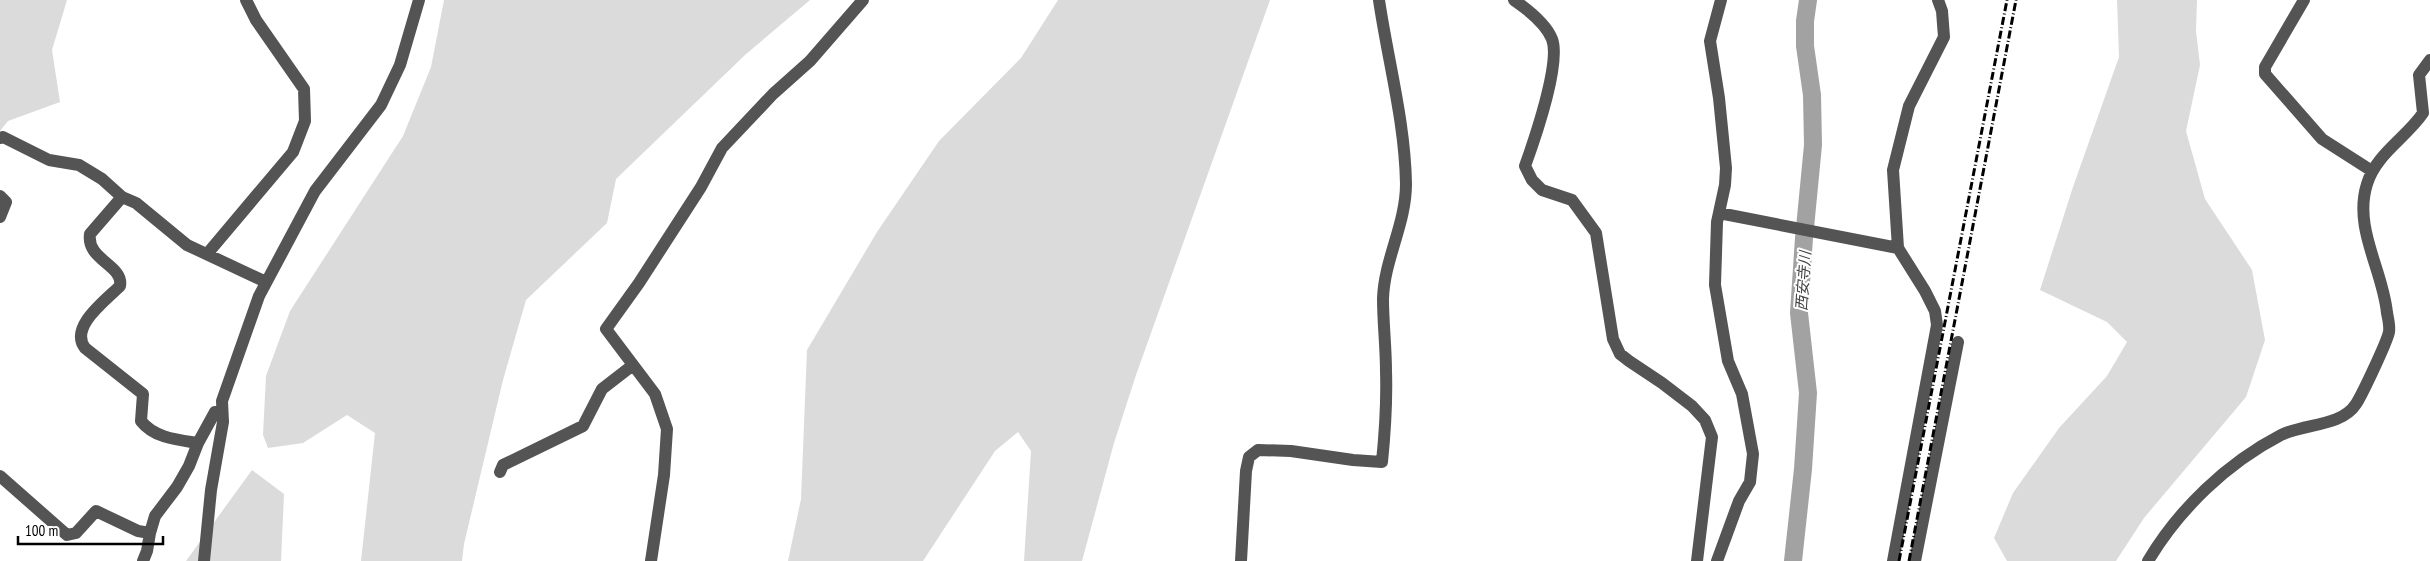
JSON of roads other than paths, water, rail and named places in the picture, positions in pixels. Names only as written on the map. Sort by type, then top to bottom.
[{"type":"street","points":[[206,254],[293,152],[305,122],[304,89],[256,20],[246,0]]},
{"type":"street","points":[[204,561],[211,490],[223,422],[221,413],[222,401],[259,296],[315,191],[381,105],[400,65],[419,0]]},
{"type":"street","points":[[651,561],[664,475],[667,429],[656,394],[606,329],[639,283],[701,187],[722,148],[773,94],[810,61],[863,0]]},
{"type":"street","points":[[1241,561],[1246,471],[1250,457],[1258,450],[1291,450],[1353,460],[1382,462],[1385,434],[1386,371],[1383,300],[1385,278],[1403,216],[1406,184],[1395,84],[1379,0]]},
{"type":"street","points":[[1514,0],[1542,25],[1552,39],[1552,71],[1538,130],[1525,166],[1532,180],[1542,190],[1572,200],[1596,233],[1613,339],[1620,354],[1692,406],[1705,420],[1712,437],[1697,561]]},
{"type":"street","points":[[1717,561],[1739,501],[1750,482],[1753,454],[1742,394],[1728,362],[1715,285],[1719,214],[1726,168],[1719,98],[1710,41],[1721,0]]},
{"type":"street","points":[[1893,561],[1937,325],[1935,311],[1898,248],[1894,165],[1910,106],[1944,37],[1942,11],[1938,0]]},
{"type":"street","points":[[2304,0],[2264,67],[2265,74],[2322,139],[2372,171]]},
{"type":"street","points":[[2148,561],[2165,533],[2180,514],[2237,463],[2282,435],[2303,426],[2341,418],[2356,404],[2389,331],[2385,293],[2368,242],[2364,220],[2366,185],[2372,171],[2423,113],[2419,75],[2430,60]]},
{"type":"street","points":[[0,138],[3,137],[18,143],[49,160],[79,165],[102,179],[122,197],[136,203],[187,245],[266,282]]},
{"type":"street","points":[[0,196],[6,202],[0,217]]},
{"type":"street","points":[[122,197],[90,234],[89,240],[92,250],[119,276],[120,286],[90,316],[80,332],[80,339],[86,348],[143,394],[141,421],[146,427],[171,439],[198,443]]},
{"type":"street","points":[[1719,214],[1898,248]]},
{"type":"street","points":[[1916,561],[1958,342]]},
{"type":"street","points":[[500,472],[503,465],[583,426],[602,390],[633,365]]},
{"type":"street","points":[[143,561],[148,551],[150,533],[156,516],[177,487],[189,466],[198,443],[215,412],[221,413]]},
{"type":"street","points":[[0,476],[67,535],[76,533],[96,511],[138,531],[150,533]]},
{"type":"waterway","name":"西安寺川","points":[[1793,561],[1803,469],[1808,393],[1799,313],[1813,145],[1812,95],[1805,46],[1805,21],[1808,0]]},
{"type":"railway","points":[[1899,561],[2007,0]]},
{"type":"railway","points":[[1909,561],[2016,0]]}]
